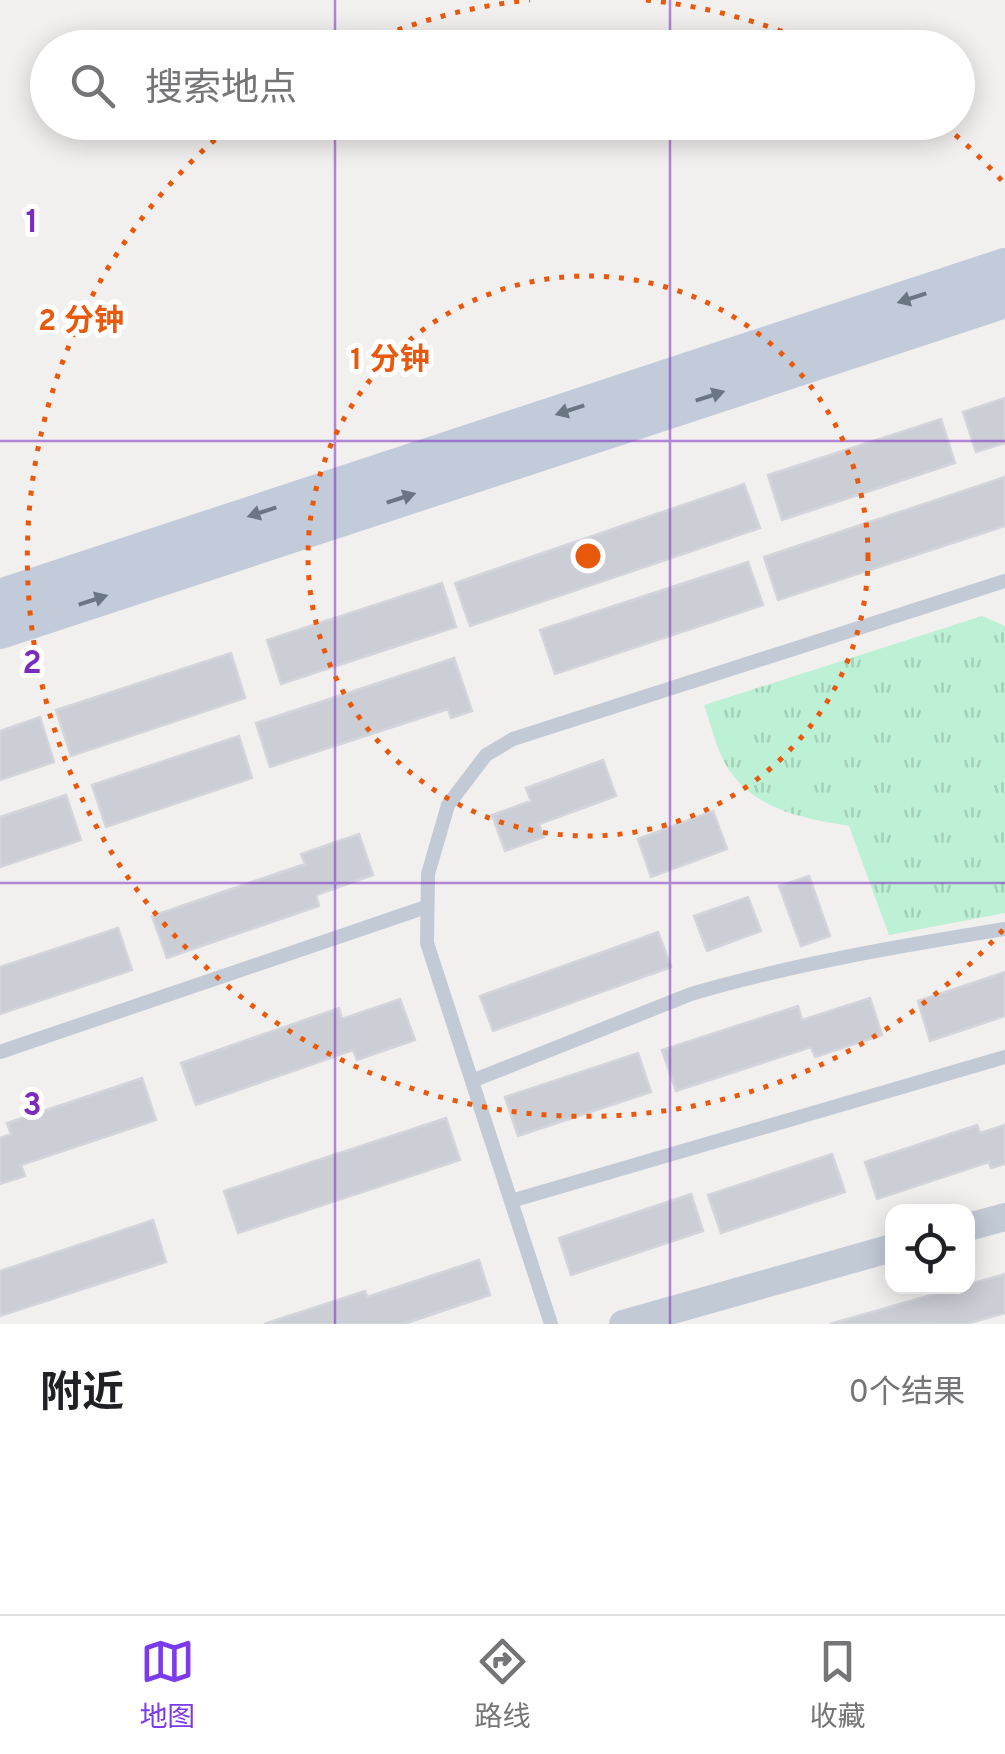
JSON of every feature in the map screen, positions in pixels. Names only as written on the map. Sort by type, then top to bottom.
[{"type":"street","points":[[0,598],[1005,267]]},
{"type":"street","points":[[0,630],[1005,299]]},
{"type":"street","points":[[975,1225],[1005,1217]]},
{"type":"street","points":[[623,1324],[885,1250]]},
{"type":"lane","points":[[551,1324],[427,943],[428,874],[448,805],[486,755],[514,740],[1005,581]]},
{"type":"lane","points":[[0,1052],[426,907]]},
{"type":"lane","points":[[472,1080],[691,994],[726,984],[1005,929]]},
{"type":"lane","points":[[511,1201],[1005,1057]]},
{"type":"green space","points":[[982,616],[1005,626],[1005,913],[889,935],[849,826],[797,815],[750,792],[722,758],[704,705]]},
{"type":"building","points":[[1005,398],[1005,443],[976,452],[963,412]]},
{"type":"building","points":[[941,419],[955,463],[782,520],[768,475]]},
{"type":"building","points":[[1005,477],[1005,526],[778,600],[764,557]]},
{"type":"building","points":[[744,484],[760,528],[470,626],[455,583]]},
{"type":"building","points":[[748,562],[763,605],[555,674],[540,630]]},
{"type":"building","points":[[442,583],[456,627],[281,684],[267,640]]},
{"type":"building","points":[[231,653],[245,698],[71,756],[56,710]]},
{"type":"building","points":[[454,658],[472,711],[451,718],[448,709],[270,767],[256,723]]},
{"type":"building","points":[[40,717],[54,762],[0,780],[0,731]]},
{"type":"building","points":[[239,736],[252,778],[106,827],[92,785]]},
{"type":"building","points":[[603,760],[616,796],[539,824],[544,837],[505,851],[492,815],[531,801],[526,788]]},
{"type":"building","points":[[66,795],[81,840],[0,867],[0,817]]},
{"type":"building","points":[[713,811],[727,849],[651,877],[638,839]]},
{"type":"building","points":[[359,834],[373,875],[316,895],[319,906],[167,958],[152,916],[305,864],[301,854]]},
{"type":"building","points":[[809,876],[830,936],[801,946],[779,886]]},
{"type":"building","points":[[748,897],[761,931],[707,951],[694,916]]},
{"type":"building","points":[[118,928],[132,970],[0,1014],[0,967]]},
{"type":"building","points":[[658,932],[671,967],[493,1031],[480,996]]},
{"type":"building","points":[[1005,972],[1005,1016],[930,1041],[918,1001]]},
{"type":"building","points":[[870,998],[882,1035],[815,1057],[811,1047],[676,1091],[662,1050],[798,1006],[802,1020]]},
{"type":"building","points":[[400,999],[415,1040],[357,1060],[353,1050],[196,1105],[181,1063],[339,1008],[342,1019]]},
{"type":"building","points":[[638,1053],[651,1092],[518,1136],[505,1097]]},
{"type":"building","points":[[142,1078],[156,1120],[21,1165],[25,1176],[0,1184],[0,1138],[11,1134],[7,1123]]},
{"type":"building","points":[[446,1118],[460,1160],[238,1233],[224,1191]]},
{"type":"building","points":[[977,1125],[980,1133],[1005,1125],[1005,1164],[991,1168],[989,1162],[877,1199],[865,1162]]},
{"type":"building","points":[[832,1154],[845,1192],[721,1233],[708,1195]]},
{"type":"building","points":[[691,1194],[703,1231],[571,1275],[559,1238]]},
{"type":"building","points":[[153,1220],[166,1262],[0,1316],[0,1271]]},
{"type":"building","points":[[479,1260],[490,1295],[404,1324],[264,1324],[365,1291],[367,1297]]},
{"type":"building","points":[[1005,1274],[1005,1313],[966,1324],[830,1324],[935,1294],[975,1294],[975,1283]]}]
